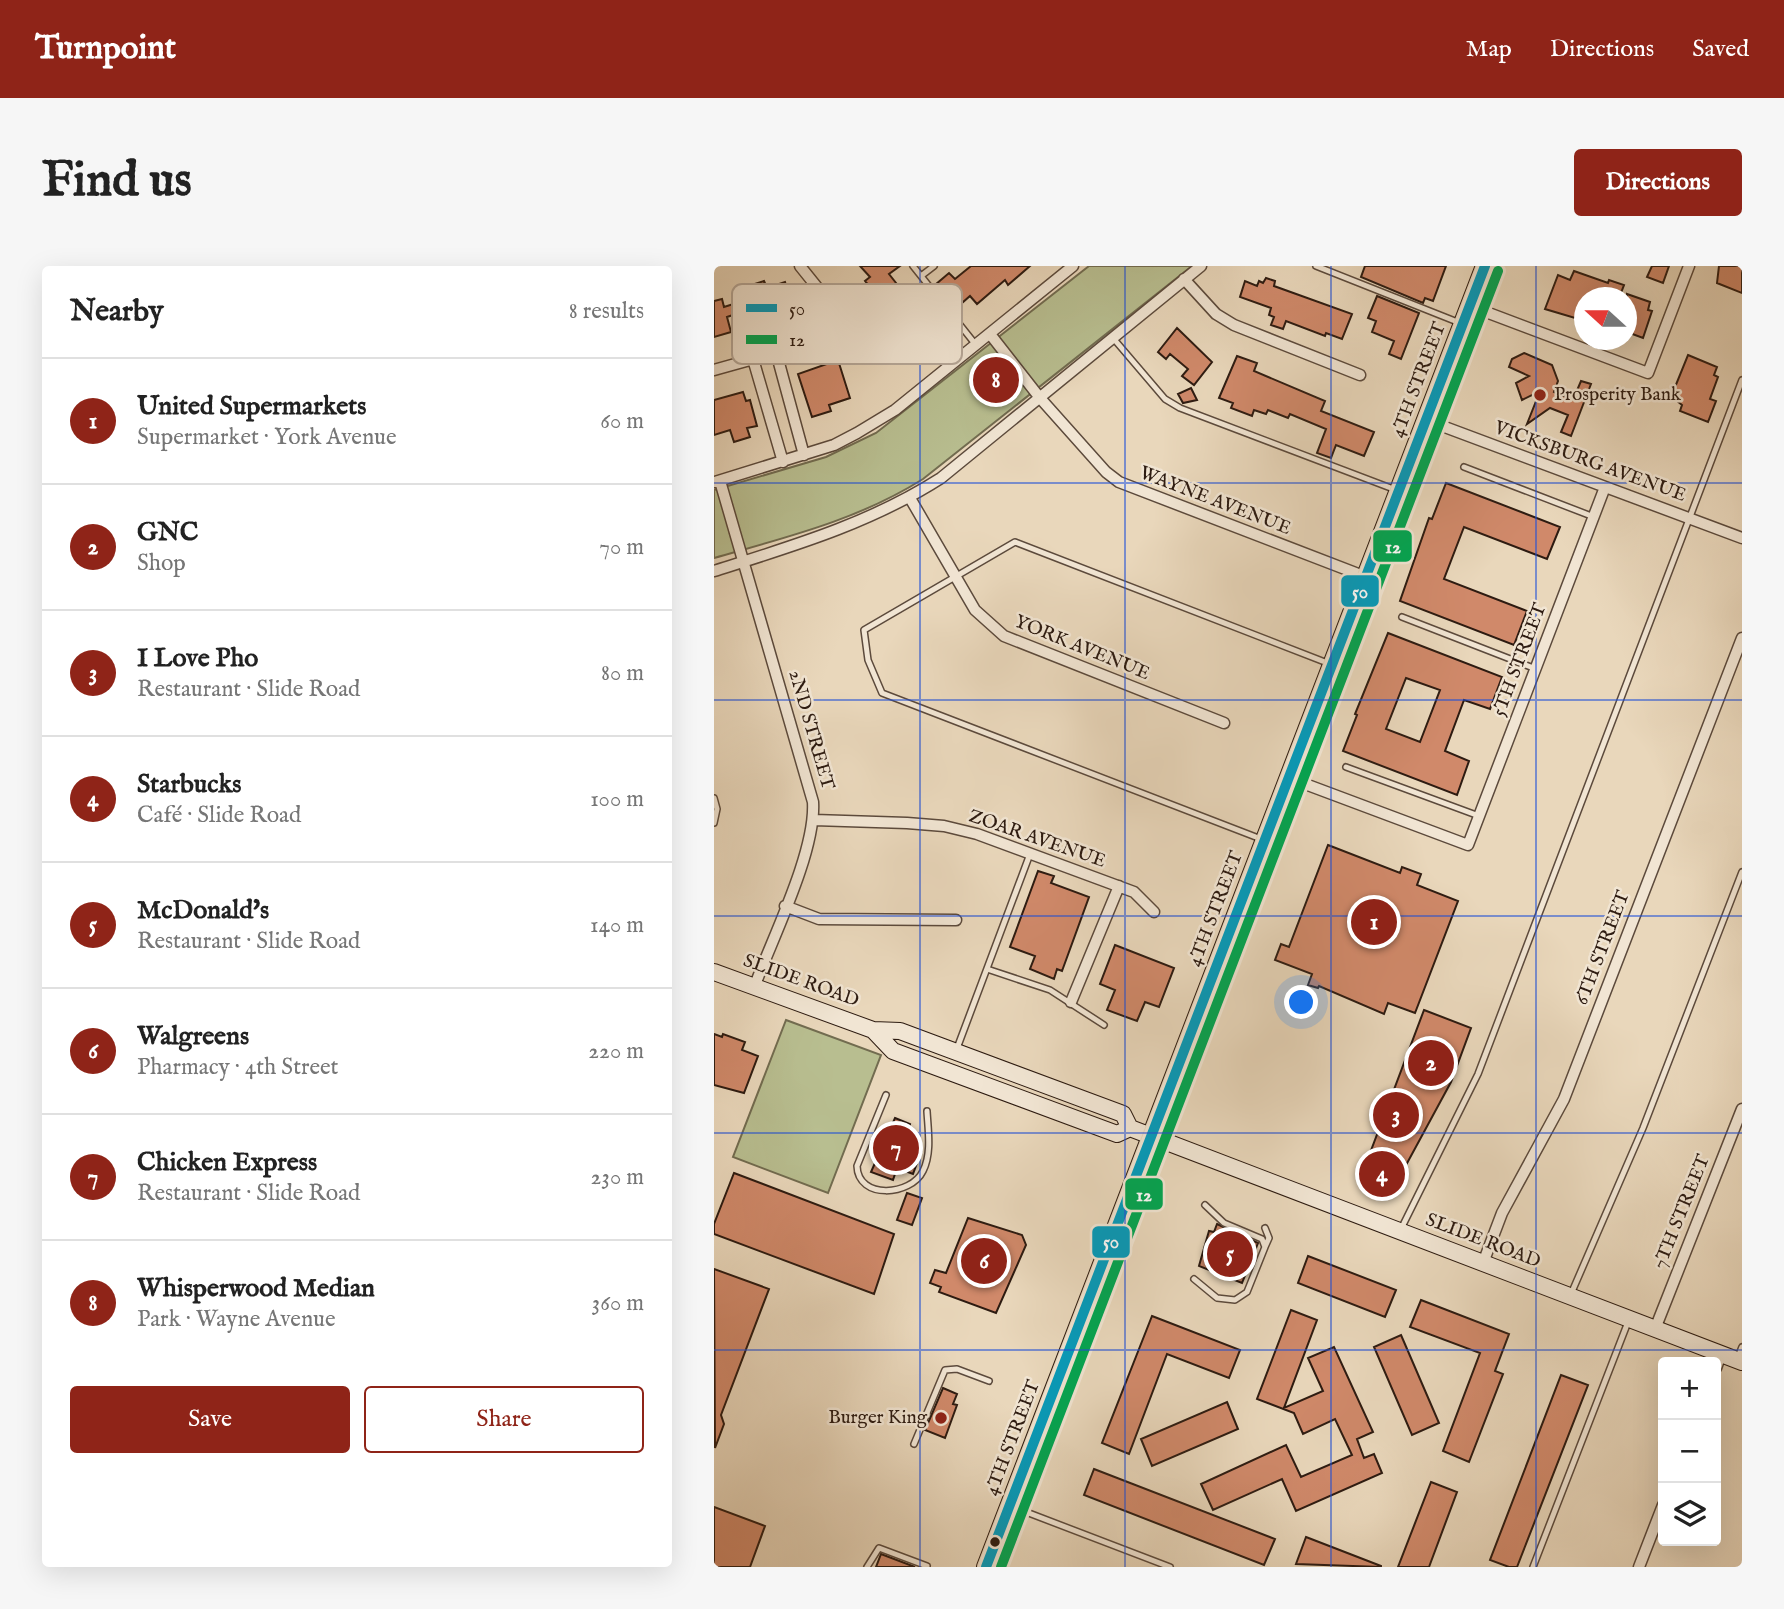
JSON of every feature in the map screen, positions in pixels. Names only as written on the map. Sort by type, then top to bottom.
[{"type":"main road","name":"4TH STREET","points":[[986,1567],[1485,266]]},
{"type":"main road","name":"SLIDE ROAD","points":[[714,972],[873,1030],[901,1031],[956,1051],[1123,1114],[1130,1128]]},
{"type":"main road","name":"SLIDE ROAD","points":[[873,1030],[893,1051],[1116,1134],[1130,1128],[1152,1136],[1655,1329],[1710,1357]]},
{"type":"main road","name":"SLIDE ROAD","points":[[1721,1360],[1740,1357]]},
{"type":"street","points":[[800,266],[814,284]]},
{"type":"street","points":[[962,356],[1073,266]]},
{"type":"street","points":[[714,571],[880,514],[941,478],[1201,266]]},
{"type":"street","points":[[1470,306],[1648,373],[1689,266]]},
{"type":"street","points":[[1184,279],[1216,314],[1234,325],[1360,375]]},
{"type":"street","name":"WAYNE AVENUE","points":[[990,334],[1040,398],[1106,472],[1119,482],[1366,577]]},
{"type":"street","points":[[714,370],[735,364]]},
{"type":"street","points":[[754,364],[783,462]]},
{"type":"street","points":[[779,364],[804,455]]},
{"type":"street","points":[[717,482],[804,455],[858,433],[895,410],[952,364]]},
{"type":"street","name":"VICKSBURG AVENUE","points":[[1426,420],[1742,538]]},
{"type":"street","name":"2ND STREET","points":[[717,482],[803,760],[814,820],[755,985]]},
{"type":"street","name":"5TH STREET","points":[[1289,778],[1468,845],[1605,487]]},
{"type":"street","name":"YORK AVENUE","points":[[909,498],[982,617],[1019,644],[1224,723]]},
{"type":"street","name":"6TH STREET","points":[[1483,1263],[1502,1213],[1564,1099],[1742,638]]},
{"type":"street","name":"ZOAR AVENUE","points":[[814,820],[944,826],[977,834],[1134,892],[1154,912]]},
{"type":"street","points":[[1071,1002],[1119,886]]},
{"type":"street","points":[[785,906],[819,919],[956,920]]},
{"type":"street","name":"7TH STREET","points":[[1655,1329],[1742,1109]]},
{"type":"street","points":[[1639,1567],[1658,1517]]},
{"type":"lane","points":[[913,266],[928,284]]},
{"type":"lane","points":[[922,276],[934,266]]},
{"type":"lane","points":[[1316,266],[1463,324]]},
{"type":"lane","points":[[962,327],[976,345]]},
{"type":"lane","points":[[1113,338],[1165,400],[1399,491]]},
{"type":"lane","points":[[1400,1231],[1478,1074],[1742,380]]},
{"type":"lane","points":[[1464,467],[1594,517]]},
{"type":"lane","points":[[1265,841],[882,693],[868,660],[864,630],[954,575],[1015,542],[1333,665]]},
{"type":"lane","points":[[1402,617],[1536,668]]},
{"type":"lane","points":[[1346,767],[1479,816]]},
{"type":"lane","points":[[714,798],[717,809],[714,823]]},
{"type":"lane","points":[[956,1051],[1030,853]]},
{"type":"lane","points":[[1570,1297],[1643,1128],[1742,872]]},
{"type":"lane","points":[[987,969],[1050,990],[1104,1025]]},
{"type":"lane","points":[[886,1095],[857,1167],[858,1178],[863,1185],[885,1192],[914,1182],[923,1172],[928,1155],[927,1111]]},
{"type":"lane","points":[[1205,1205],[1224,1223],[1262,1239],[1265,1247]]},
{"type":"lane","points":[[1194,1279],[1217,1298],[1236,1300],[1247,1292],[1269,1238],[1265,1228]]},
{"type":"lane","points":[[1533,1567],[1629,1319]]},
{"type":"lane","points":[[914,1444],[945,1370],[957,1369],[989,1381]]},
{"type":"lane","points":[[1010,1506],[1170,1567]]},
{"type":"lane","points":[[867,1567],[879,1548],[927,1566]]},
{"type":"green space","points":[[1089,266],[1192,266],[923,479],[848,516],[795,535],[714,558],[714,490],[826,457],[876,433]]},
{"type":"green space","points":[[786,1020],[881,1055],[828,1193],[733,1157]]},
{"type":"building","points":[[860,266],[900,266],[889,274],[897,284],[867,284],[865,281],[870,277]]},
{"type":"building","points":[[971,266],[1030,266],[1008,285],[1005,280],[977,304],[970,296],[962,303],[962,284],[936,284],[949,273],[955,279]]},
{"type":"building","points":[[1365,266],[1446,266],[1433,301],[1425,298],[1423,303],[1361,277]]},
{"type":"building","points":[[1652,266],[1669,266],[1663,283],[1647,277]]},
{"type":"building","points":[[1719,266],[1742,266],[1742,293],[1717,283]]},
{"type":"building","points":[[1574,271],[1608,283],[1609,280],[1624,285],[1574,287],[1574,318],[1545,309],[1558,275],[1570,280]]},
{"type":"building","points":[[1266,278],[1275,281],[1274,286],[1352,314],[1342,339],[1326,333],[1325,336],[1286,321],[1283,329],[1271,325],[1274,317],[1269,315],[1271,308],[1240,297],[1245,281],[1257,286],[1259,281],[1263,283]]},
{"type":"building","points":[[1377,296],[1419,313],[1401,359],[1389,354],[1394,341],[1372,332],[1376,321],[1368,318]]},
{"type":"building","points":[[1637,297],[1650,302],[1648,310],[1652,311],[1643,338],[1637,336]]},
{"type":"building","points":[[722,299],[724,307],[732,304],[732,315],[727,317],[731,332],[714,337],[714,301]]},
{"type":"building","points":[[1177,328],[1212,362],[1194,385],[1182,376],[1188,369],[1170,354],[1166,359],[1158,352]]},
{"type":"building","name":"Prosperity Bank","points":[[1524,353],[1552,365],[1558,381],[1554,392],[1573,400],[1581,381],[1591,384],[1571,436],[1561,432],[1568,415],[1550,408],[1527,424],[1540,391],[1522,400],[1516,383],[1529,376],[1509,367],[1512,359]]},
{"type":"building","points":[[1688,355],[1717,367],[1714,375],[1718,377],[1710,399],[1716,401],[1708,422],[1680,411],[1682,405],[1677,401],[1679,395],[1673,392]]},
{"type":"building","points":[[1237,356],[1257,363],[1254,371],[1325,401],[1321,411],[1374,432],[1364,456],[1336,445],[1331,458],[1317,453],[1326,429],[1290,414],[1288,418],[1268,410],[1266,414],[1254,410],[1252,416],[1231,408],[1233,403],[1219,398]]},
{"type":"building","points":[[827,364],[839,364],[850,398],[829,405],[831,411],[812,417],[798,374]]},
{"type":"building","points":[[1191,388],[1197,400],[1183,403],[1178,394]]},
{"type":"building","points":[[743,392],[746,401],[750,400],[757,426],[747,428],[750,437],[734,442],[730,430],[714,435],[714,400]]},
{"type":"building","points":[[1446,483],[1560,527],[1547,559],[1464,527],[1444,579],[1527,611],[1514,645],[1400,601],[1429,518],[1432,519]]},
{"type":"building","points":[[1388,633],[1502,677],[1490,709],[1464,700],[1445,751],[1469,761],[1457,795],[1343,751],[1357,715],[1355,714]],"holes":[[[1406,678],[1440,690],[1420,742],[1386,729]]]},
{"type":"building","points":[[1328,845],[1400,873],[1402,867],[1421,874],[1417,885],[1458,901],[1415,1013],[1388,1003],[1384,1014],[1319,986],[1308,985],[1312,974],[1275,960],[1281,944],[1289,947]]},
{"type":"building","points":[[1038,871],[1054,876],[1051,883],[1089,897],[1062,971],[1057,969],[1054,979],[1030,969],[1035,956],[1010,947]]},
{"type":"building","points":[[1115,945],[1174,968],[1159,1007],[1145,1002],[1137,1021],[1107,1010],[1115,990],[1100,984]]},
{"type":"building","points":[[1424,1010],[1471,1028],[1451,1082],[1392,1191],[1361,1177]]},
{"type":"building","points":[[714,1034],[722,1037],[723,1034],[745,1042],[742,1050],[758,1056],[744,1093],[714,1085]]},
{"type":"building","points":[[895,1118],[910,1124],[905,1145],[921,1152],[913,1174],[897,1168],[893,1180],[871,1172]]},
{"type":"building","points":[[734,1173],[894,1234],[874,1294],[714,1234],[714,1224]]},
{"type":"building","points":[[907,1193],[922,1198],[912,1225],[897,1220]]},
{"type":"building","points":[[968,1218],[1022,1235],[1026,1245],[996,1313],[939,1292],[941,1287],[930,1283],[935,1270],[946,1273]]},
{"type":"building","points":[[1217,1224],[1258,1243],[1242,1283],[1199,1266],[1209,1231],[1214,1232]]},
{"type":"building","points":[[1308,1256],[1396,1290],[1385,1317],[1298,1283]]},
{"type":"building","points":[[714,1269],[769,1289],[721,1415],[724,1424],[715,1448]]},
{"type":"building","points":[[1421,1300],[1509,1334],[1495,1371],[1503,1374],[1469,1462],[1443,1451],[1480,1353],[1410,1327]]},
{"type":"building","points":[[1291,1310],[1317,1320],[1284,1408],[1323,1391],[1308,1358],[1334,1347],[1373,1432],[1357,1439],[1364,1458],[1374,1454],[1382,1473],[1296,1511],[1282,1479],[1213,1510],[1201,1484],[1286,1445],[1301,1477],[1352,1455],[1335,1419],[1303,1434],[1294,1413],[1257,1399]]},
{"type":"building","points":[[1152,1316],[1240,1350],[1229,1378],[1167,1354],[1129,1454],[1102,1443]]},
{"type":"building","points":[[1401,1335],[1439,1423],[1412,1435],[1374,1347]]},
{"type":"building","points":[[1561,1375],[1588,1385],[1517,1567],[1509,1567],[1490,1560]]},
{"type":"building","name":"Burger King","points":[[943,1388],[957,1394],[953,1404],[957,1405],[945,1438],[925,1430]]},
{"type":"building","points":[[1227,1402],[1238,1429],[1152,1466],[1141,1439]]},
{"type":"building","points":[[1094,1469],[1275,1539],[1264,1565],[1084,1495]]},
{"type":"building","points":[[1431,1482],[1457,1492],[1429,1567],[1398,1567]]},
{"type":"building","points":[[714,1507],[765,1526],[750,1567],[714,1567]]},
{"type":"building","points":[[1306,1537],[1381,1566],[1381,1567],[1296,1564]]},
{"type":"building","points":[[881,1554],[915,1567],[876,1567]]},
{"type":"transit line","name":"50","points":[[986,1567],[1485,266]]},
{"type":"transit line","name":"12","points":[[1001,1567],[1498,271]]},
{"type":"place","name":"Whisperwood Median","points":[[996,380]]},
{"type":"place","name":"Prosperity Bank","points":[[1540,395]]},
{"type":"place","name":"United Supermarkets","points":[[1374,922]]},
{"type":"place","name":"GNC","points":[[1431,1063]]},
{"type":"place","name":"I Love Pho","points":[[1396,1115]]},
{"type":"place","name":"Chicken Express","points":[[896,1148]]},
{"type":"place","name":"Starbucks","points":[[1382,1174]]},
{"type":"place","name":"McDonald's","points":[[1230,1254]]},
{"type":"place","name":"Walgreens","points":[[984,1261]]},
{"type":"place","name":"Burger King","points":[[941,1418]]}]
